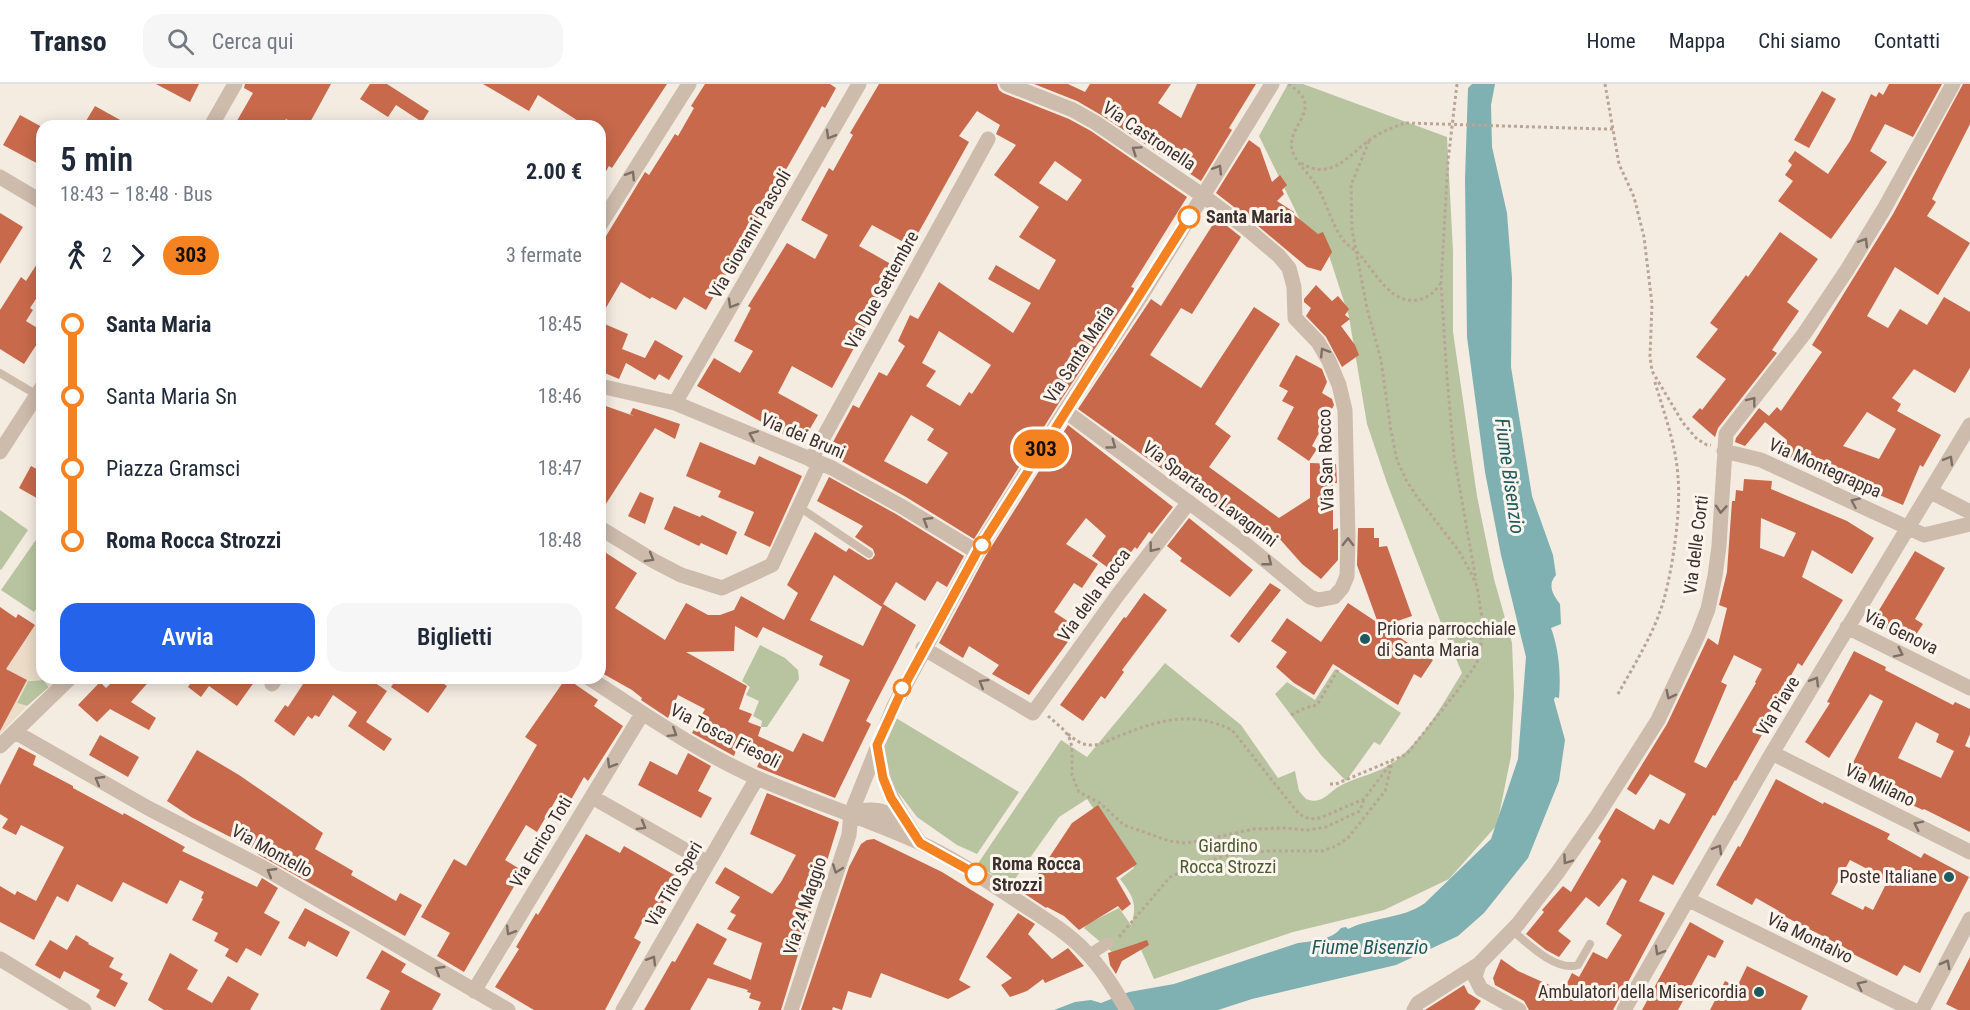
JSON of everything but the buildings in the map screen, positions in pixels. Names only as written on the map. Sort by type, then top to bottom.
[{"type":"street","points":[[214,120],[235,84]]},
{"type":"street","points":[[606,215],[689,84]]},
{"type":"street","name":"Via Giovanni Pascoli","points":[[675,403],[859,84]]},
{"type":"street","name":"Via Castronella","points":[[1007,84],[1073,110],[1096,123],[1202,195]]},
{"type":"street","name":"Via Santa Maria","points":[[877,745],[923,648],[977,552],[1065,411],[1141,296],[1272,84]]},
{"type":"street","name":"Via delle Corti","points":[[1414,1010],[1418,1003],[1479,964],[1512,930],[1558,872],[1642,746],[1674,688],[1708,609],[1715,576],[1724,470],[1718,448],[1726,434],[1804,334],[1847,270],[1953,84]]},
{"type":"street","name":"Via Due Settembre","points":[[606,532],[663,566],[722,588],[772,565],[799,507],[815,462],[988,139]]},
{"type":"street","points":[[0,177],[36,198]]},
{"type":"street","name":"Via San Rocco","points":[[1202,195],[1246,228],[1286,263],[1294,287],[1295,318],[1318,342],[1339,385],[1345,410],[1348,539],[1347,576],[1342,588],[1334,597]]},
{"type":"street","name":"Via dei Bruni","points":[[606,387],[675,403],[815,462],[865,485],[977,552]]},
{"type":"street","points":[[0,452],[36,396]]},
{"type":"street","name":"Via Spartaco Lavagnini","points":[[1065,411],[1189,502],[1310,597],[1318,600],[1334,597]]},
{"type":"street","name":"Via Piave","points":[[1624,1010],[1772,753],[1970,425]]},
{"type":"street","name":"Via Montegrappa","points":[[1718,448],[1761,460],[1924,535],[1970,524]]},
{"type":"street","points":[[1930,492],[1970,512]]},
{"type":"street","name":"Via della Rocca","points":[[1035,710],[1117,596],[1189,502]]},
{"type":"street","name":"Via Genova","points":[[1847,627],[1970,688]]},
{"type":"street","points":[[923,648],[1035,710]]},
{"type":"street","points":[[0,746],[64,684]]},
{"type":"street","name":"Via Tosca Fiesoli","points":[[598,684],[689,743],[757,778],[851,813]]},
{"type":"street","name":"Via Enrico Toti","points":[[474,991],[642,714]]},
{"type":"street","name":"Via Montello","points":[[15,732],[148,808],[262,867],[508,1010]]},
{"type":"street","points":[[877,745],[883,778],[891,798],[920,843]]},
{"type":"street","name":"Via 24 Maggio","points":[[791,1010],[849,835],[851,813],[877,745]]},
{"type":"street","name":"Via Milano","points":[[1772,753],[1970,852]]},
{"type":"street","name":"Via Tito Speri","points":[[622,1010],[757,778]]},
{"type":"street","points":[[592,797],[708,863]]},
{"type":"street","points":[[851,813],[872,809],[885,812],[901,823],[920,843],[967,868],[1045,919],[1089,955],[1127,1010]]},
{"type":"street","name":"Via Montalvo","points":[[1689,900],[1913,1010]]},
{"type":"street","points":[[1922,1010],[1970,919]]},
{"type":"street","points":[[1089,955],[1108,943]]},
{"type":"street","points":[[0,959],[84,1010]]},
{"type":"street","points":[[1479,964],[1475,977],[1481,989],[1519,1010]]},
{"type":"lane","points":[[0,373],[36,390]]},
{"type":"lane","points":[[799,507],[869,554]]},
{"type":"lane","points":[[1512,930],[1553,961],[1569,967],[1578,965],[1590,944]]},
{"type":"path","points":[[1287,84],[1301,94],[1305,107],[1304,116],[1291,143],[1293,154],[1317,185],[1345,242],[1355,250],[1393,294],[1408,300],[1424,300],[1442,283]]},
{"type":"path","points":[[1330,784],[1336,784],[1407,754],[1477,663],[1481,645],[1482,618],[1454,456],[1442,283],[1448,161],[1457,84]]},
{"type":"path","points":[[1605,84],[1620,165],[1634,197],[1644,237],[1652,304],[1650,356],[1678,475],[1679,503],[1664,600],[1646,641],[1618,694]]},
{"type":"path","points":[[1299,162],[1308,168],[1326,169],[1342,164],[1370,139],[1390,127],[1406,123],[1612,129]]},
{"type":"path","points":[[1370,139],[1351,185],[1350,201],[1355,250],[1367,308],[1382,360],[1397,460],[1406,480],[1427,511],[1459,551],[1477,586]]},
{"type":"path","points":[[1652,371],[1683,423],[1697,439],[1718,448]]},
{"type":"path","points":[[1291,715],[1317,705],[1338,670]]},
{"type":"path","points":[[1035,710],[1076,741],[1095,746],[1167,720],[1194,718],[1217,723],[1232,730],[1299,814],[1309,819],[1320,818],[1364,799]]},
{"type":"path","points":[[1065,731],[1072,747],[1072,775],[1079,792],[1100,803],[1124,825],[1169,841],[1186,843],[1254,829],[1308,830],[1326,827],[1360,811],[1364,799],[1392,761]]},
{"type":"path","points":[[1108,943],[1120,937],[1170,877],[1200,863],[1229,855],[1267,851],[1322,851],[1336,846],[1348,838],[1385,791],[1392,761]]},
{"type":"green space","name":"Giardino Rocca Strozzi","points":[[1288,84],[1303,84],[1447,137],[1453,251],[1453,332],[1477,496],[1494,579],[1512,643],[1514,694],[1511,756],[1497,825],[1449,879],[1384,910],[1293,932],[1154,979],[1138,943],[1112,952],[1084,928],[1087,924],[1119,908],[1131,925],[1134,912],[1131,896],[1120,879],[1134,868],[1087,799],[1059,817],[1010,886],[977,865],[1061,740],[1087,757],[1165,663],[1241,725],[1278,778],[1295,771],[1299,791],[1306,799],[1316,801],[1338,787],[1388,766],[1405,753],[1432,721],[1462,673],[1387,483],[1367,424],[1349,317],[1326,246],[1301,222],[1259,136]]},
{"type":"green space","points":[[0,510],[28,530],[1,570],[0,569]]},
{"type":"green space","points":[[36,540],[36,609],[34,612],[1,590]]},
{"type":"green space","points":[[760,645],[785,658],[798,670],[799,679],[767,727],[761,727],[762,721],[753,716],[759,701],[746,695],[750,687],[742,681]]},
{"type":"green space","points":[[1335,669],[1401,713],[1380,745],[1374,742],[1346,781],[1321,755],[1275,694],[1287,682],[1315,700]]},
{"type":"green space","points":[[36,680],[36,684],[46,684],[49,687],[27,706],[17,703],[28,681]]},
{"type":"green space","points":[[896,718],[1019,792],[977,854],[957,845],[917,817],[889,780],[883,748]]},
{"type":"shaded area","points":[[36,626],[36,680],[28,681],[17,703],[27,706],[0,734],[0,729],[27,680],[6,669]]},
{"type":"water","name":"Fiume Bisenzio","points":[[1472,84],[1495,84],[1491,105],[1492,147],[1507,213],[1512,278],[1511,367],[1532,496],[1553,555],[1556,575],[1551,586],[1560,604],[1561,624],[1551,628],[1558,653],[1559,671],[1559,698],[1555,697],[1554,700],[1565,740],[1559,781],[1528,858],[1484,913],[1458,936],[1396,965],[1252,999],[1218,1010],[1054,1010],[1075,1002],[1091,1000],[1101,1003],[1129,992],[1174,984],[1298,943],[1327,937],[1341,928],[1348,929],[1407,912],[1425,903],[1491,839],[1518,759],[1526,657],[1501,555],[1485,472],[1467,337],[1465,179],[1468,88]]},
{"type":"bus line","name":"303","points":[[976,874],[920,843],[896,807],[885,785],[877,745],[923,648],[977,552],[1189,217]]},
{"type":"place","name":"Santa Maria","points":[[1189,217]]},
{"type":"place","name":"Prioria parrocchiale di Santa Maria","points":[[1365,639]]},
{"type":"place","name":"Roma Rocca Strozzi","points":[[976,874]]},
{"type":"place","name":"Poste Italiane","points":[[1949,877]]},
{"type":"place","name":"Ambulatori della Misericordia","points":[[1759,992]]}]
